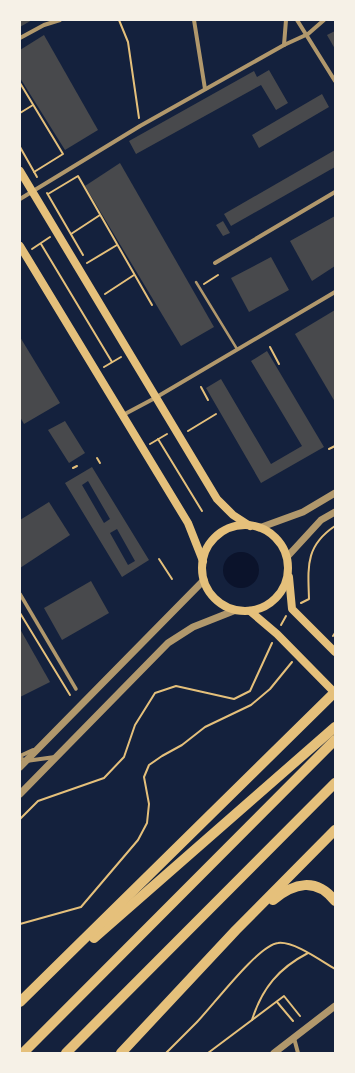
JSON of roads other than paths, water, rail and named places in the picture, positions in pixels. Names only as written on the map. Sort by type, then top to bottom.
[{"type":"highway","points":[[22,1000],[335,693]]},
{"type":"highway","points":[[22,1000],[335,727]]},
{"type":"highway","points":[[24,1053],[335,740]]},
{"type":"highway","points":[[66,1053],[335,784]]},
{"type":"highway","points":[[121,1053],[236,930],[335,830]]},
{"type":"highway","points":[[236,930],[279,895],[296,885],[312,884],[331,896],[335,901]]},
{"type":"main road","points":[[20,171],[216,499],[233,516],[250,526]]},
{"type":"main road","points":[[20,246],[188,523],[203,561],[204,580],[208,590],[215,600],[236,610],[250,611],[268,605],[281,592],[286,580],[288,568]]},
{"type":"main road","points":[[203,561],[207,549],[214,538],[225,530],[237,526],[260,528],[277,539],[287,557],[292,609],[335,652]]},
{"type":"main road","points":[[250,611],[277,634],[335,693]]},
{"type":"street","points":[[20,38],[44,25],[60,20]]},
{"type":"street","points":[[194,20],[205,89]]},
{"type":"street","points":[[284,45],[286,20]]},
{"type":"street","points":[[297,20],[308,34],[335,81]]},
{"type":"street","points":[[20,199],[205,89],[284,45],[308,34],[324,20]]},
{"type":"street","points":[[214,263],[335,192]]},
{"type":"street","points":[[123,415],[155,398],[335,292]]},
{"type":"street","points":[[260,528],[303,512],[335,493]]},
{"type":"street","points":[[287,557],[321,520],[335,512]]},
{"type":"street","points":[[20,767],[22,758],[42,745],[176,606],[204,580]]},
{"type":"street","points":[[20,594],[76,688]]},
{"type":"street","points":[[20,794],[168,643],[193,627],[236,610]]},
{"type":"street","points":[[22,758],[55,757]]},
{"type":"street","points":[[274,1053],[335,1006]]},
{"type":"street","points":[[294,1038],[298,1053]]},
{"type":"lane","points":[[196,282],[237,349]]},
{"type":"water","points":[[245,552],[254,557],[258,563],[258,577],[254,583],[245,588],[237,588],[228,583],[224,577],[223,566],[228,557],[234,553]]}]
